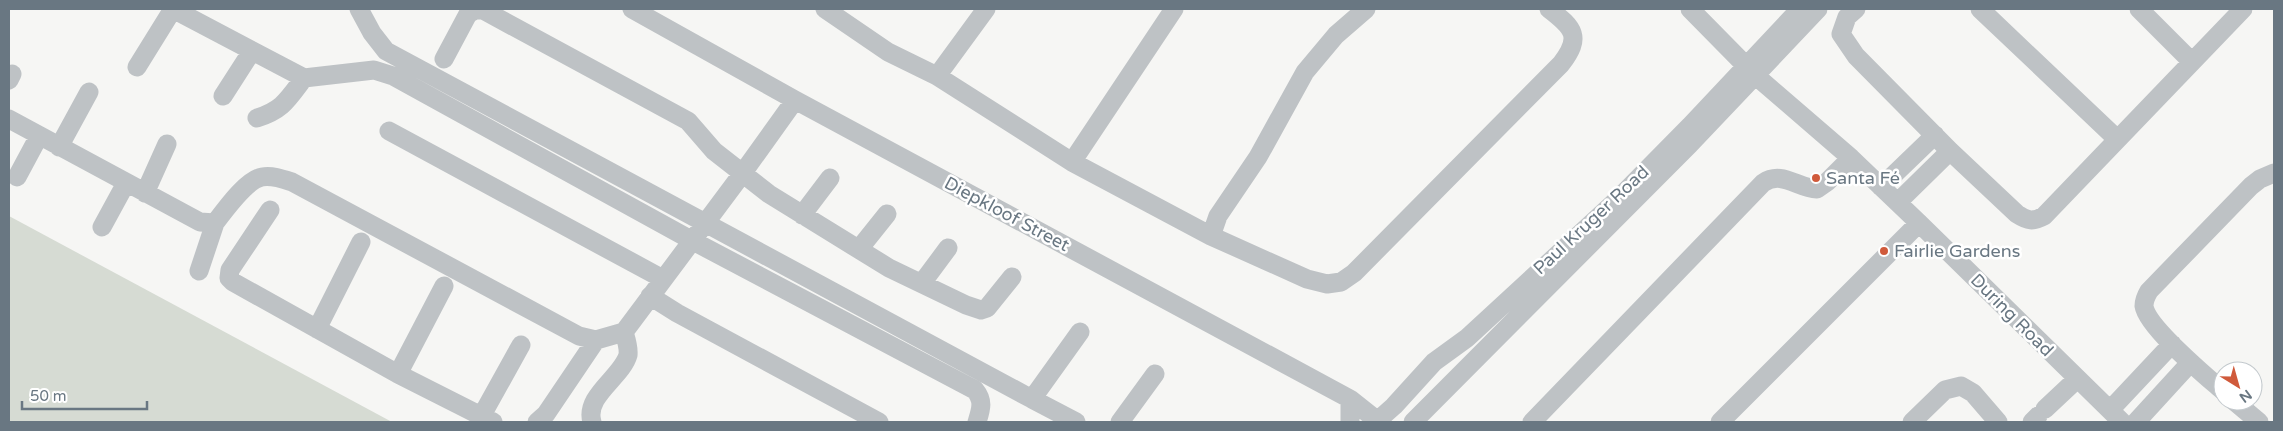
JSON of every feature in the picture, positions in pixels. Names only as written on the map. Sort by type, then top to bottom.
[{"type":"street","points":[[138,67],[173,9],[304,78],[374,70],[393,76],[694,241],[975,390],[980,397],[982,406],[977,422]]},
{"type":"street","points":[[359,9],[372,33],[386,51],[1076,422]]},
{"type":"street","name":"Diepkloof Street","points":[[632,9],[795,100],[1350,399],[1377,422]]},
{"type":"street","points":[[825,9],[888,52],[937,76],[1072,162],[1211,236],[1307,279],[1327,284],[1341,282],[1354,274],[1569,54],[1574,46],[1570,29],[1562,18],[1549,9]]},
{"type":"street","points":[[937,76],[986,9]]},
{"type":"street","points":[[1072,162],[1174,9]]},
{"type":"street","points":[[1211,236],[1218,216],[1258,157],[1305,72],[1336,35],[1366,9]]},
{"type":"street","name":"During Road","points":[[1690,9],[1752,71],[1898,202],[2116,416]]},
{"type":"street","name":"Paul Kruger Road","points":[[1419,420],[1752,71],[1800,9]]},
{"type":"street","name":"Paul Kruger Road","points":[[1377,422],[1434,362],[1467,338],[1818,9]]},
{"type":"street","points":[[1856,9],[1847,17],[1844,25],[1842,34],[1846,44],[1950,151],[2017,214],[2027,220],[2035,221],[2044,216],[2243,9]]},
{"type":"street","points":[[1980,9],[2117,139]]},
{"type":"street","points":[[2139,9],[2191,61]]},
{"type":"street","points":[[444,59],[468,14],[475,10],[483,10],[688,121],[714,151],[742,174],[802,215],[888,268],[981,310],[987,308],[1012,277]]},
{"type":"street","points":[[223,96],[252,51]]},
{"type":"street","points":[[257,118],[274,113],[286,102],[304,78]]},
{"type":"street","points":[[59,147],[89,92]]},
{"type":"street","points":[[199,270],[215,223],[248,186],[261,177],[275,176],[292,182],[579,336],[596,340],[624,332],[694,241],[705,223],[795,100]]},
{"type":"street","points":[[9,119],[200,222],[215,223]]},
{"type":"street","points":[[389,131],[663,279]]},
{"type":"street","points":[[1881,187],[1935,135]]},
{"type":"street","points":[[17,177],[39,136]]},
{"type":"street","points":[[145,193],[167,144]]},
{"type":"street","points":[[1898,202],[1950,151]]},
{"type":"street","points":[[1532,422],[1763,183],[1774,177],[1817,189],[1827,182],[1851,158]]},
{"type":"street","points":[[2213,383],[2190,363],[2147,313],[2144,303],[2146,296],[2251,186],[2260,179],[2274,173]]},
{"type":"street","points":[[802,215],[830,178]]},
{"type":"street","points":[[102,227],[126,183]]},
{"type":"street","points":[[270,210],[230,270],[229,278],[398,374],[487,419],[521,344]]},
{"type":"street","points":[[859,249],[887,214]]},
{"type":"street","points":[[1720,422],[1919,223]]},
{"type":"street","points":[[317,329],[361,242]]},
{"type":"street","points":[[922,283],[948,248]]},
{"type":"street","points":[[398,374],[444,286]]},
{"type":"street","points":[[650,296],[879,422]]},
{"type":"street","points":[[592,422],[591,417],[595,403],[627,357],[628,347],[624,332]]},
{"type":"street","points":[[1032,399],[1080,332]]},
{"type":"street","points":[[537,422],[546,414],[596,340]]},
{"type":"street","points":[[2116,416],[2136,383],[2172,344]]},
{"type":"street","points":[[2136,422],[2190,363]]},
{"type":"street","points":[[1120,422],[1155,374]]},
{"type":"street","points":[[2038,416],[2077,379]]},
{"type":"street","points":[[1912,422],[1945,390],[1961,386],[1973,393],[1998,422]]},
{"type":"street","points":[[1350,399],[1350,422]]},
{"type":"street","points":[[2246,411],[2259,422]]},
{"type":"shaded area","points":[[9,216],[392,422],[9,422]]},
{"type":"place","name":"Santa Fé","points":[[1816,178]]},
{"type":"place","name":"Fairlie Gardens","points":[[1884,251]]}]
